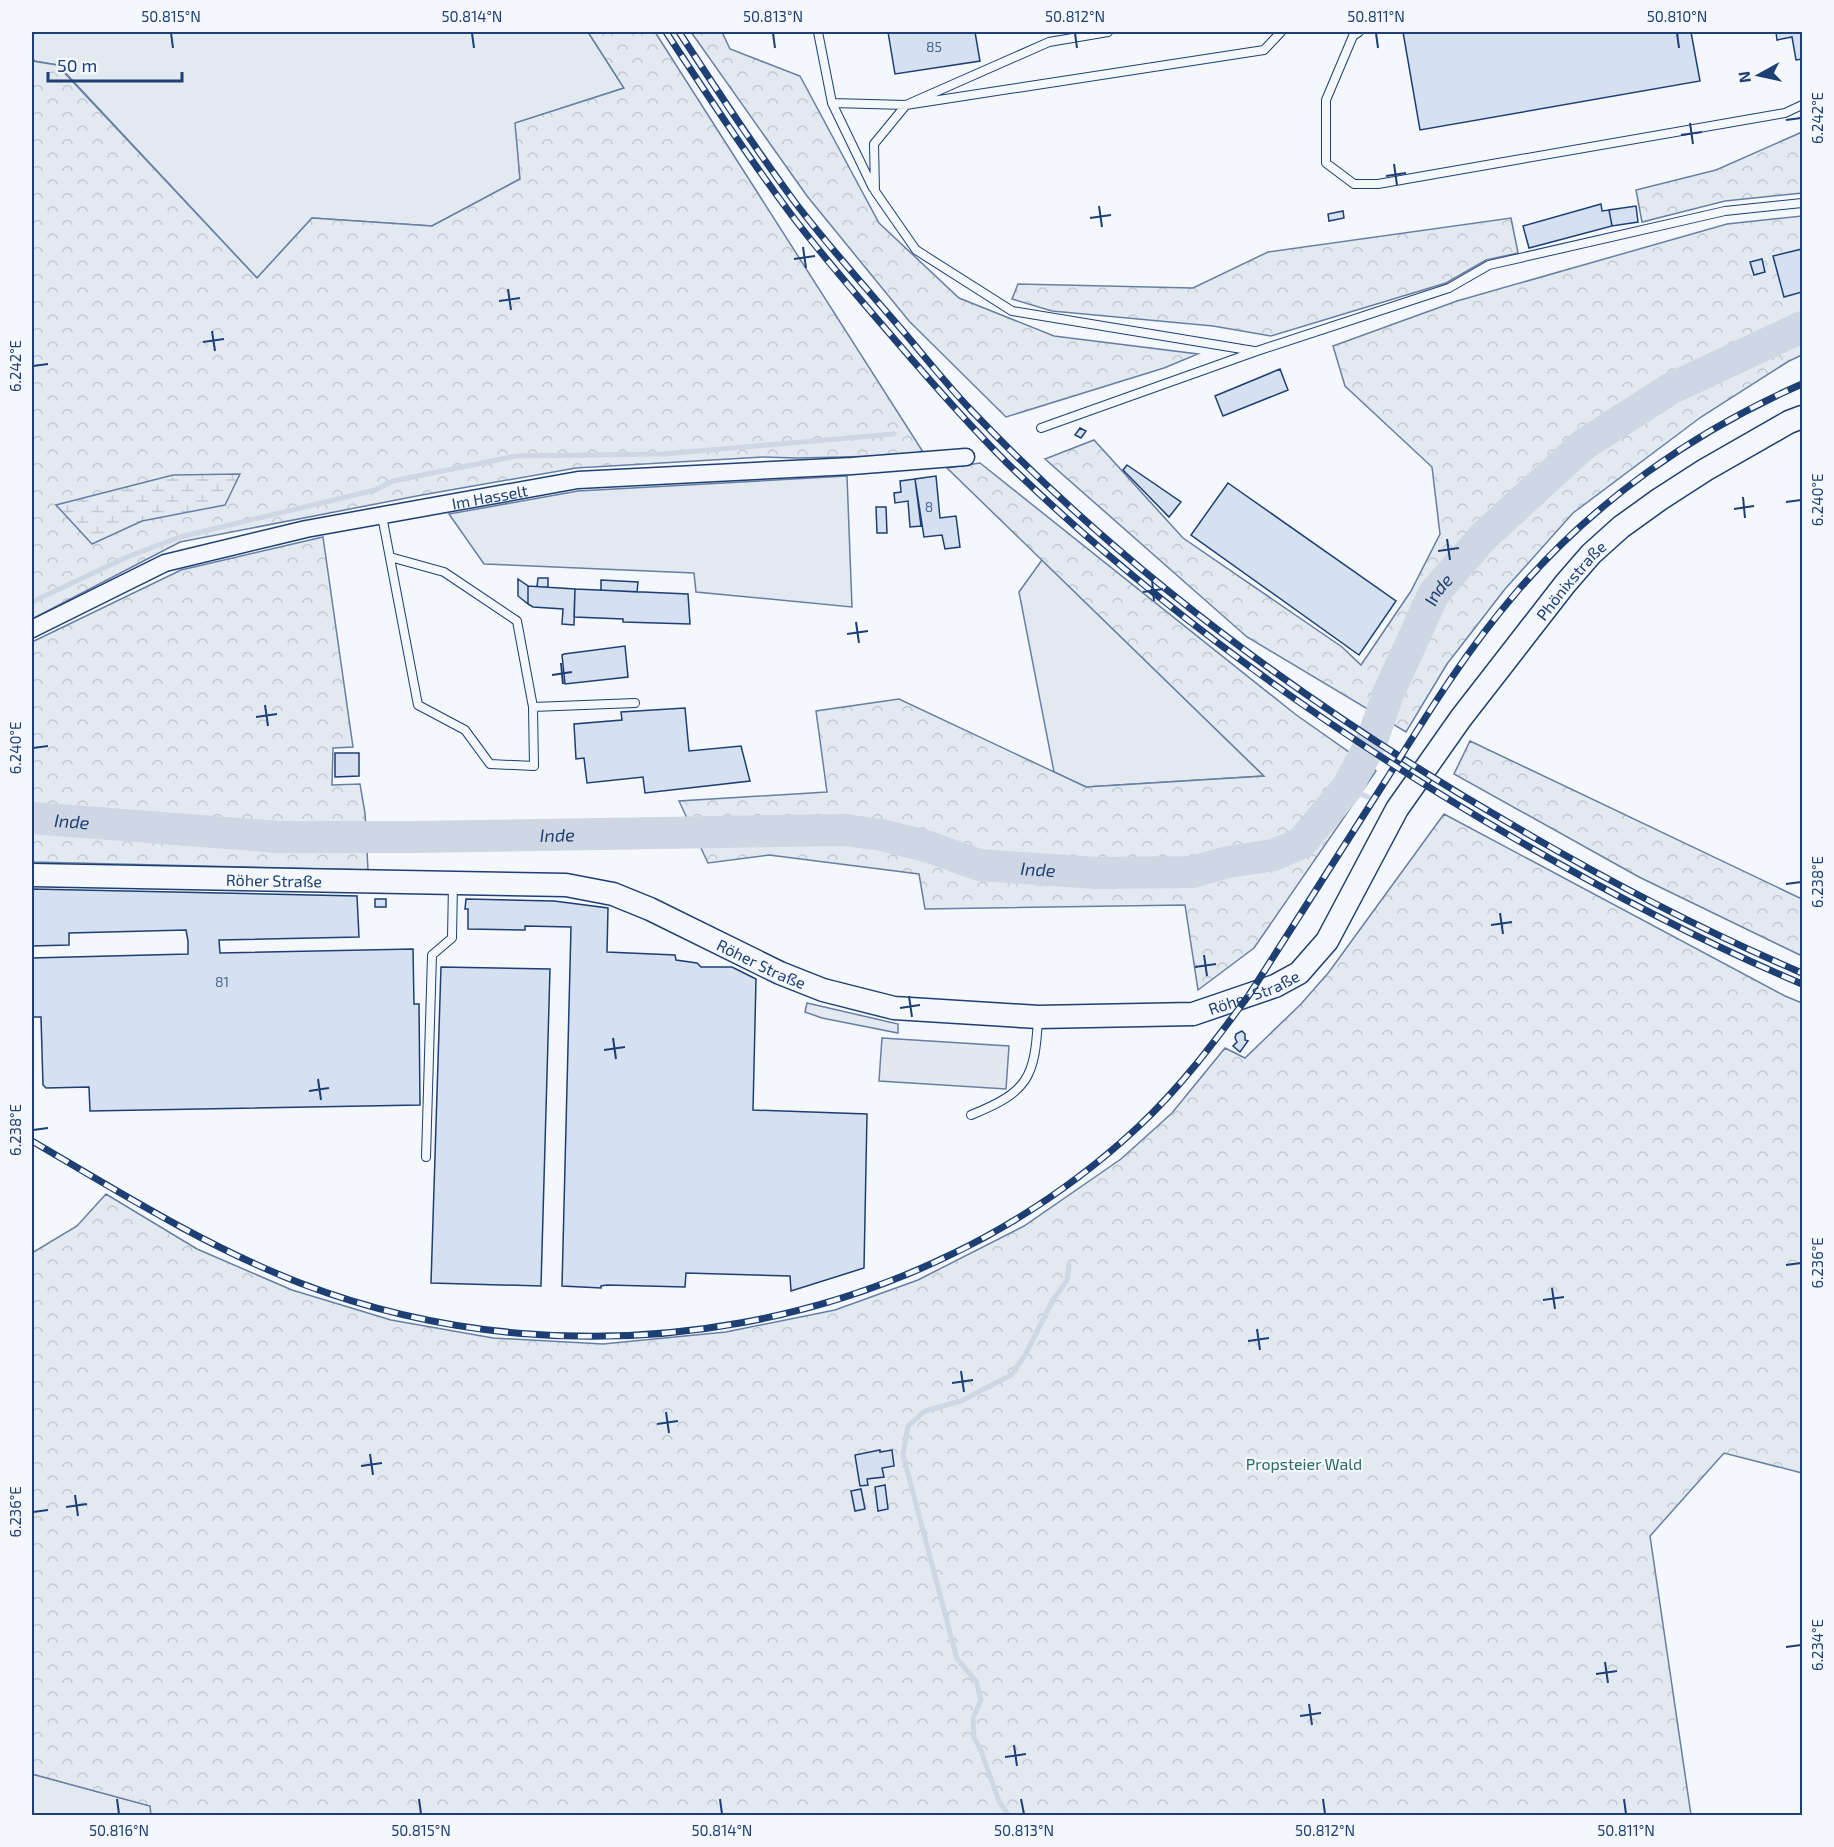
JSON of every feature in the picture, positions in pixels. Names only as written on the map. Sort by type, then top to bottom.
[{"type":"main road","name":"Phönixstraße","points":[[1397,809],[1461,718],[1591,554],[1621,527],[1669,493],[1789,422],[1803,417]]},
{"type":"main road","name":"Röher Straße","points":[[32,875],[566,885],[613,894],[650,909],[780,973],[823,990],[851,999],[894,1008],[1038,1017],[1193,1014],[1275,986],[1299,973],[1327,941],[1397,809]]},
{"type":"street","name":"Im Hasselt","points":[[32,629],[165,563],[306,529],[578,480],[852,466],[966,457]]},
{"type":"lane","points":[[818,32],[832,103],[875,191],[916,250],[1012,311],[1257,351]]},
{"type":"lane","points":[[875,191],[874,144],[906,105],[1049,42],[1108,32]]},
{"type":"lane","points":[[832,103],[906,105],[1264,50],[1281,32]]},
{"type":"lane","points":[[1359,32],[1353,36],[1326,100],[1326,163],[1354,184],[1378,184],[1785,113],[1803,105]]},
{"type":"lane","points":[[1041,428],[1257,351],[1449,288],[1489,265],[1725,211],[1803,203]]},
{"type":"lane","points":[[382,516],[418,705],[465,730],[490,765],[534,766],[533,707],[517,621],[444,572],[390,557]]},
{"type":"lane","points":[[533,707],[635,703]]},
{"type":"lane","points":[[426,1157],[432,955],[452,938],[453,883]]},
{"type":"lane","points":[[971,1115],[1013,1095],[1025,1082],[1033,1062],[1038,1017]]},
{"type":"green space","points":[[32,32],[588,32],[624,88],[516,123],[520,179],[432,226],[312,218],[257,278],[58,65],[34,61]]},
{"type":"green space","points":[[588,32],[655,32],[925,455],[763,457],[576,468],[422,495],[180,542],[32,619],[32,61],[57,65],[257,278],[312,218],[432,226],[520,179],[515,123],[624,88]]},
{"type":"green space","points":[[691,32],[722,32],[730,49],[800,76],[879,223],[959,298],[1054,336],[1198,354],[1164,368],[1006,417],[909,321],[807,196]]},
{"type":"green space","points":[[1802,132],[1802,193],[1725,201],[1642,222],[1636,190],[1716,170]]},
{"type":"green space","points":[[1802,216],[1802,355],[1701,417],[1573,513],[1505,589],[1447,664],[1406,732],[1247,637],[1045,459],[1094,440],[1183,538],[1342,647],[1361,665],[1411,591],[1440,534],[1432,467],[1345,386],[1333,346],[1457,301],[1727,224]]},
{"type":"green space","points":[[1511,218],[1518,253],[1486,260],[1446,283],[1271,336],[1213,326],[1052,311],[1012,299],[1018,284],[1193,288],[1268,252]]},
{"type":"green space","points":[[980,463],[1295,714],[1376,771],[1254,948],[1198,990],[1185,905],[925,909],[919,874],[769,855],[708,863],[679,801],[827,792],[816,711],[899,699],[1086,787],[1264,776],[947,468]]},
{"type":"green space","points":[[240,474],[225,505],[142,521],[92,544],[56,505],[173,475]]},
{"type":"green space","points":[[847,476],[852,607],[696,592],[694,573],[484,564],[449,514],[578,491]]},
{"type":"green space","points":[[323,537],[353,747],[333,748],[332,785],[360,784],[365,813],[368,870],[32,862],[32,642],[181,570]]},
{"type":"green space","points":[[1042,560],[1264,776],[1086,787],[1054,772],[1019,592]]},
{"type":"green space","points":[[1470,741],[1802,899],[1802,956],[1639,877],[1454,774]]},
{"type":"green space","name":"Propsteier Wald","points":[[1444,814],[1802,1003],[1802,1473],[1724,1453],[1650,1536],[1691,1815],[151,1816],[150,1806],[32,1774],[32,1253],[77,1226],[106,1194],[197,1249],[292,1290],[391,1320],[493,1338],[603,1344],[726,1332],[835,1310],[918,1280],[1024,1226],[1121,1159],[1172,1113],[1225,1048],[1245,1058],[1301,1004],[1329,972]]},
{"type":"green space","points":[[807,1003],[898,1024],[898,1033],[822,1018],[805,1012]]},
{"type":"green space","points":[[32,1774],[151,1806],[151,1815],[32,1815]]},
{"type":"shaded area","points":[[882,1038],[1009,1046],[1006,1089],[879,1081]]},
{"type":"building","points":[[888,32],[975,32],[980,61],[895,74]]},
{"type":"building","points":[[1403,32],[1691,32],[1700,81],[1420,130]]},
{"type":"building","points":[[1776,32],[1802,32],[1802,59],[1796,60],[1792,37],[1777,40]]},
{"type":"building","points":[[1601,204],[1602,211],[1609,210],[1612,226],[1529,248],[1523,226]]},
{"type":"building","points":[[1636,206],[1638,222],[1612,226],[1609,210]]},
{"type":"building","points":[[1343,211],[1344,218],[1329,221],[1328,214]]},
{"type":"building","points":[[1802,249],[1802,292],[1784,297],[1773,256]]},
{"type":"building","points":[[1762,259],[1765,272],[1754,275],[1750,262]]},
{"type":"building","points":[[1280,369],[1288,390],[1223,416],[1215,396]]},
{"type":"building","points":[[1080,428],[1086,431],[1081,438],[1075,435]]},
{"type":"building","points":[[1127,465],[1181,502],[1169,517],[1123,470]]},
{"type":"building","points":[[936,476],[940,518],[956,516],[960,547],[945,549],[942,535],[924,537],[915,479]]},
{"type":"building","points":[[915,479],[921,526],[910,527],[908,501],[895,503],[894,493],[901,492],[900,481]]},
{"type":"building","points":[[1228,483],[1396,601],[1359,655],[1191,535]]},
{"type":"building","points":[[876,507],[886,507],[887,533],[877,533]]},
{"type":"building","points":[[538,578],[548,578],[548,587],[537,587]]},
{"type":"building","points":[[518,579],[528,586],[528,604],[518,596]]},
{"type":"building","points":[[601,580],[638,582],[637,592],[601,590]]},
{"type":"building","points":[[528,586],[575,589],[574,625],[562,624],[563,609],[533,607],[528,604]]},
{"type":"building","points":[[575,589],[688,594],[690,624],[623,622],[623,619],[574,617]]},
{"type":"building","points":[[625,646],[628,677],[565,684],[562,655]]},
{"type":"building","points":[[685,708],[689,751],[741,746],[750,781],[645,793],[643,777],[587,783],[584,758],[576,759],[574,724],[622,720],[621,712]]},
{"type":"building","points":[[335,753],[359,753],[359,776],[335,777]]},
{"type":"building","points":[[32,889],[357,896],[359,937],[219,940],[220,953],[413,949],[414,1004],[419,1004],[420,1105],[90,1111],[89,1087],[46,1088],[43,1085],[41,1017],[32,1017],[32,958],[188,954],[188,941],[186,930],[69,933],[69,945],[32,946]]},
{"type":"building","points":[[375,899],[386,899],[386,907],[375,907]]},
{"type":"building","points":[[466,899],[554,901],[608,908],[607,952],[675,955],[676,960],[697,963],[701,967],[732,967],[756,979],[753,1110],[867,1114],[864,1268],[791,1291],[790,1276],[686,1273],[685,1287],[562,1286],[571,927],[525,926],[525,930],[468,929]]},
{"type":"building","points":[[441,967],[550,969],[541,1286],[431,1283]]},
{"type":"building","points":[[1242,1031],[1245,1034],[1245,1040],[1248,1041],[1240,1052],[1233,1046],[1237,1042],[1236,1034]]},
{"type":"building","points":[[880,1450],[880,1452],[892,1450],[894,1466],[882,1468],[884,1477],[867,1479],[868,1485],[860,1486],[855,1455]]},
{"type":"building","points":[[885,1485],[888,1509],[878,1511],[875,1487]]},
{"type":"building","points":[[861,1489],[865,1509],[855,1511],[851,1491]]},
{"type":"waterway","name":"Inde","points":[[32,818],[279,837],[845,830],[882,835],[929,847],[979,865],[1096,873],[1192,872],[1228,862],[1274,855],[1301,843],[1347,788],[1371,743],[1388,694],[1434,593],[1484,536],[1583,445],[1670,389],[1802,327]]},
{"type":"waterway","points":[[32,602],[127,557],[180,537],[375,490],[393,481],[517,456],[664,454],[894,434]]},
{"type":"waterway","points":[[1347,788],[1368,797]]},
{"type":"waterway","points":[[1041,869],[1042,884]]},
{"type":"waterway","points":[[1009,1816],[999,1801],[980,1748],[974,1738],[973,1718],[981,1700],[976,1681],[957,1659],[903,1455],[908,1426],[925,1411],[961,1401],[1011,1375],[1025,1355],[1053,1300],[1067,1280],[1069,1265]]},
{"type":"railway","points":[[666,32],[774,191],[855,294],[993,449],[1066,518],[1127,570],[1252,668],[1317,714],[1450,800],[1623,899],[1694,935],[1802,984]]},
{"type":"railway","points":[[679,32],[751,141],[797,205],[953,391],[1032,471],[1161,585],[1298,689],[1442,783],[1621,886],[1693,923],[1802,973]]},
{"type":"railway","points":[[32,1141],[196,1235],[300,1283],[408,1316],[518,1333],[630,1335],[742,1323],[850,1295],[953,1253],[1050,1197],[1138,1127],[1183,1080],[1249,995],[1463,661],[1515,594],[1545,561],[1577,529],[1647,472],[1722,424],[1802,384]]}]
